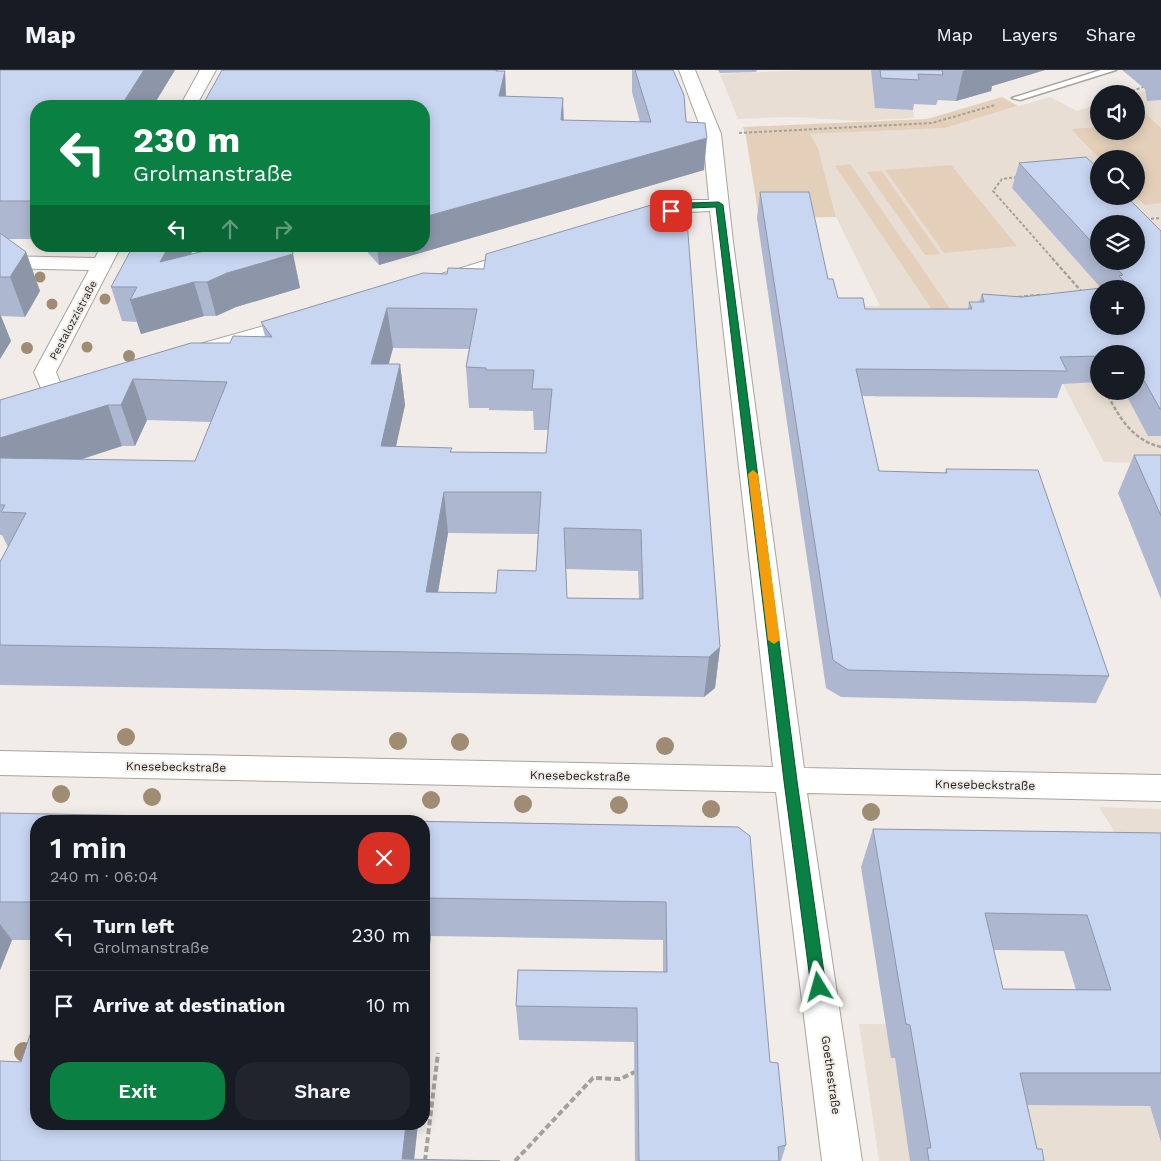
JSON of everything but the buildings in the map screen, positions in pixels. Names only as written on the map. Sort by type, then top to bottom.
[{"type":"street","points":[[191,100],[208,70]]},
{"type":"street","name":"Goethestraße","points":[[688,70],[712,134],[719,205],[790,781],[842,1161]]},
{"type":"street","points":[[632,222],[689,206],[719,205]]},
{"type":"street","points":[[421,286],[539,250]]},
{"type":"street","points":[[0,262],[107,255]]},
{"type":"street","name":"Pestalozzistraße","points":[[54,395],[45,372],[107,255]]},
{"type":"street","points":[[168,360],[315,317]]},
{"type":"street","name":"Knesebeckstraße","points":[[0,763],[1161,788]]},
{"type":"lane","points":[[1017,98],[1111,70]]},
{"type":"path","points":[[1145,87],[1154,84]]},
{"type":"path","points":[[712,134],[932,124],[1017,98]]},
{"type":"path","points":[[1020,177],[1002,179],[994,191],[1081,291],[1072,292]]},
{"type":"path","points":[[1145,220],[1161,218]]},
{"type":"path","points":[[1009,298],[1045,295]]},
{"type":"path","points":[[1110,400],[1122,424],[1148,444],[1161,447]]},
{"type":"path","points":[[430,1119],[438,1053]]},
{"type":"path","points":[[515,1161],[593,1078],[620,1079],[642,1069]]},
{"type":"path","points":[[425,1161],[429,1130]]},
{"type":"shaded area","points":[[805,70],[950,70],[946,100],[936,99],[936,105],[912,104],[914,118],[859,121],[792,117],[738,119],[720,74]]},
{"type":"shaded area","points":[[1161,84],[1161,463],[1104,462],[1063,384],[1051,385],[1057,398],[875,397],[875,394],[778,356],[770,305],[880,306],[836,217],[818,148],[809,134],[945,128],[1050,97],[1077,111],[1090,107],[1090,140],[1145,140],[1145,89]]},
{"type":"shaded area","points":[[1002,97],[1018,106],[945,128],[810,134],[818,148],[836,217],[759,218],[743,127],[927,119]]},
{"type":"shaded area","points":[[1145,113],[1161,128],[1161,203],[1145,205],[1145,150],[1091,150],[1071,129],[1090,128],[1090,140],[1145,140]]},
{"type":"shaded area","points":[[850,164],[953,313],[935,314],[835,166]]},
{"type":"shaded area","points":[[951,165],[1017,246],[944,253],[885,170]]},
{"type":"shaded area","points":[[882,171],[940,254],[925,255],[867,172]]},
{"type":"shaded area","points":[[1099,807],[1161,809],[1161,938],[1139,871]]},
{"type":"shaded area","points":[[859,1024],[1161,1026],[1161,1161],[879,1161]]},
{"type":"slow traffic","points":[[753,474],[774,640]]},
{"type":"route","points":[[671,211],[689,206],[719,205],[722,242],[784,718],[790,781],[819,987]]}]
